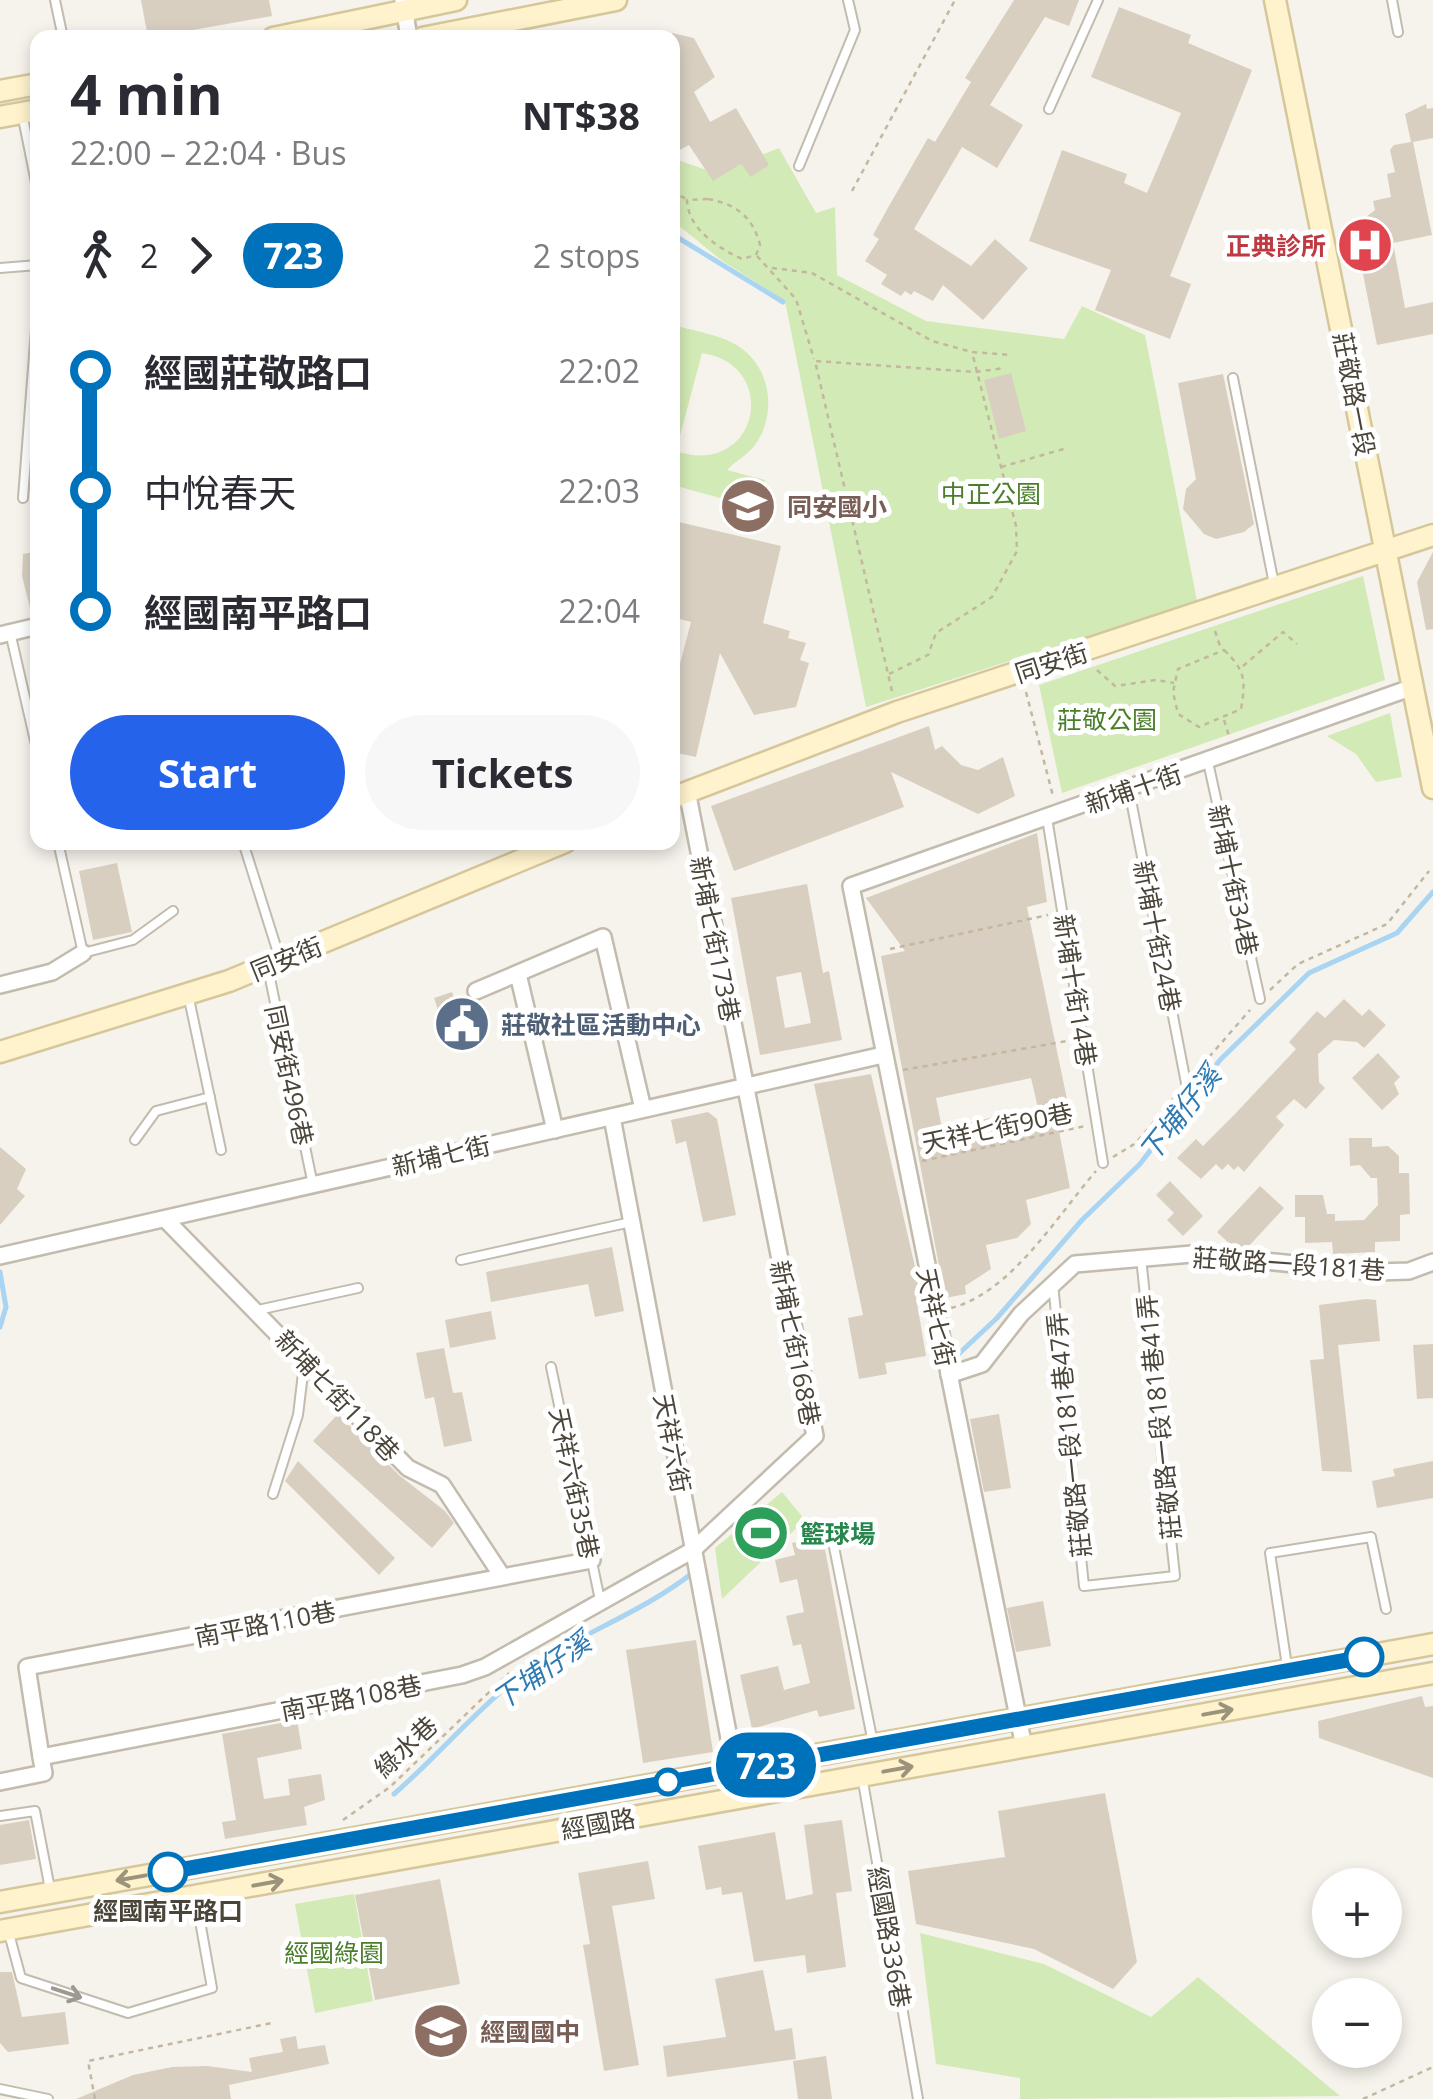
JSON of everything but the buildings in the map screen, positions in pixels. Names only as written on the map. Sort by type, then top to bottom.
[{"type":"street","points":[[306,30],[404,6],[456,0]]},
{"type":"street","points":[[463,30],[616,0]]},
{"type":"street","name":"莊敬路一段","points":[[1275,0],[1433,788]]},
{"type":"street","points":[[0,91],[30,85]]},
{"type":"street","points":[[0,118],[30,112]]},
{"type":"street","name":"同安街","points":[[680,795],[896,712],[1433,534]]},
{"type":"street","points":[[5,633],[30,628]]},
{"type":"street","name":"新埔十街","points":[[851,886],[1413,686]]},
{"type":"street","name":"新埔七街173巷","points":[[680,795],[746,1086]]},
{"type":"street","name":"同安街","points":[[0,1052],[188,994],[273,963],[546,850]]},
{"type":"street","name":"天祥七街","points":[[851,886],[1024,1747]]},
{"type":"street","points":[[476,991],[603,937],[644,1110]]},
{"type":"street","points":[[0,985],[52,972],[83,953]]},
{"type":"street","points":[[518,974],[555,1130]]},
{"type":"street","name":"新埔七街","points":[[4,1255],[883,1055]]},
{"type":"street","name":"新埔七街168巷","points":[[694,1554],[815,1436],[746,1086]]},
{"type":"street","name":"天祥六街","points":[[612,1117],[735,1770]]},
{"type":"street","name":"新埔七街118巷","points":[[164,1218],[258,1310],[408,1468],[442,1485],[502,1576]]},
{"type":"street","name":"莊敬路一段181巷","points":[[949,1373],[982,1364],[1053,1283],[1075,1264],[1231,1256],[1377,1272],[1408,1271],[1433,1262]]},
{"type":"street","name":"南平路108巷","points":[[0,1782],[44,1772],[41,1758],[462,1675],[485,1667],[600,1600],[694,1554]]},
{"type":"street","name":"南平路110巷","points":[[41,1758],[27,1668],[592,1560]]},
{"type":"street","name":"經國路","points":[[0,1902],[1433,1644]]},
{"type":"street","name":"經國路","points":[[4,1930],[1433,1673]]},
{"type":"lane","points":[[55,0],[61,30]]},
{"type":"lane","points":[[799,166],[855,30],[848,0]]},
{"type":"lane","points":[[1049,109],[1098,0]]},
{"type":"lane","points":[[1392,0],[1398,32]]},
{"type":"lane","points":[[0,268],[30,266]]},
{"type":"lane","points":[[1233,378],[1275,588]]},
{"type":"lane","points":[[23,498],[30,407]]},
{"type":"lane","points":[[5,633],[30,725]]},
{"type":"lane","name":"新埔十街34巷","points":[[1208,762],[1260,999]]},
{"type":"lane","name":"新埔十街24巷","points":[[1129,790],[1186,1083]]},
{"type":"lane","name":"新埔十街14巷","points":[[1053,816],[1102,1163]]},
{"type":"lane","points":[[60,850],[83,953],[134,940],[173,912]]},
{"type":"lane","name":"同安街496巷","points":[[245,850],[273,963],[312,1185]]},
{"type":"lane","points":[[188,994],[222,1150]]},
{"type":"lane","points":[[135,1140],[156,1111],[210,1097]]},
{"type":"lane","points":[[462,1260],[632,1222]]},
{"type":"lane","name":"莊敬路一段181巷41弄","points":[[1084,1586],[1175,1576],[1141,1258]]},
{"type":"lane","name":"莊敬路一段181巷47弄","points":[[1053,1283],[1084,1586]]},
{"type":"lane","points":[[258,1310],[358,1288]]},
{"type":"lane","points":[[272,1494],[298,1414],[305,1360]]},
{"type":"lane","name":"天祥六街35巷","points":[[551,1367],[600,1600]]},
{"type":"lane","points":[[831,1532],[874,1745]]},
{"type":"lane","points":[[1288,1670],[1270,1553],[1372,1538],[1386,1609]]},
{"type":"lane","name":"經國路336巷","points":[[862,1776],[918,2099]]},
{"type":"lane","points":[[0,1816],[35,1811],[51,1893]]},
{"type":"lane","points":[[4,1930],[21,1978],[128,2013],[212,1988],[196,1896]]},
{"type":"lane","points":[[0,2089],[48,2099]]},
{"type":"path","points":[[852,191],[955,0]]},
{"type":"path","points":[[680,196],[687,200],[708,198],[742,211],[757,232],[760,245],[756,255]]},
{"type":"path","points":[[687,200],[691,219],[713,243],[742,259],[756,255]]},
{"type":"path","points":[[756,255],[772,268],[796,299],[815,361],[896,712]]},
{"type":"path","points":[[772,268],[812,273],[932,341],[972,352],[1012,355]]},
{"type":"path","points":[[888,674],[928,655],[936,633],[992,598],[1017,551],[1016,526],[972,352]]},
{"type":"path","points":[[815,361],[975,372],[1005,368]]},
{"type":"path","points":[[999,468],[1067,448]]},
{"type":"path","points":[[1215,631],[1222,651],[1242,667],[1245,682],[1241,709],[1199,726],[1178,714],[1178,669],[1222,651]]},
{"type":"path","points":[[1242,667],[1283,632],[1298,644]]},
{"type":"path","points":[[1096,670],[1115,686],[1156,680],[1175,684]]},
{"type":"path","points":[[1021,672],[1053,816]]},
{"type":"path","points":[[1224,718],[1230,739]]},
{"type":"path","points":[[890,949],[1064,912]]},
{"type":"path","points":[[887,1073],[1084,1038]]},
{"type":"path","name":"天祥七街90巷","points":[[905,1164],[1096,1124]]},
{"type":"path","name":"綠水巷","points":[[338,1824],[390,1786],[519,1664]]},
{"type":"path","points":[[94,2099],[88,2061],[272,2023]]},
{"type":"path","points":[[1363,2099],[1433,2067]]},
{"type":"green space","name":"中正公園","points":[[779,148],[816,213],[835,207],[837,275],[926,321],[1064,339],[1082,306],[1145,335],[1197,601],[866,707],[785,301],[721,260],[680,227],[680,161],[715,173]]},
{"type":"green space","points":[[680,327],[733,343],[746,351],[763,375],[768,403],[762,432],[755,445],[727,470],[765,480],[756,508],[680,487],[680,452],[704,455],[726,449],[741,435],[750,417],[751,397],[743,377],[727,362],[702,353],[680,436]]},
{"type":"green space","name":"莊敬公園","points":[[1363,576],[1385,680],[1062,793],[1039,685]]},
{"type":"green space","points":[[1390,713],[1402,777],[1376,782],[1356,754],[1327,736]]},
{"type":"green space","name":"籃球場","points":[[782,1492],[805,1520],[722,1599],[715,1548]]},
{"type":"green space","name":"經國綠園","points":[[354,1894],[373,2001],[315,2013],[295,1904]]},
{"type":"green space","points":[[920,1933],[1044,1964],[1151,2017],[1198,1977],[1340,2096],[1020,2099],[1020,2078],[936,2064]]},
{"type":"waterway","points":[[680,239],[783,302]]},
{"type":"waterway","name":"下埔仔溪","points":[[949,1363],[997,1318],[1082,1220],[1140,1164],[1220,1060],[1309,973],[1397,933],[1433,892]]},
{"type":"waterway","name":"下埔仔溪","points":[[0,1272],[6,1307],[0,1327]]},
{"type":"waterway","name":"下埔仔溪","points":[[394,1794],[528,1670],[695,1571]]},
{"type":"bus line","name":"723","points":[[168,1872],[1364,1657]]},
{"type":"place","name":"正典診所","points":[[1365,245]]},
{"type":"place","name":"同安國小","points":[[748,506]]},
{"type":"place","name":"莊敬社區活動中心","points":[[462,1024]]},
{"type":"place","name":"籃球場","points":[[761,1533]]},
{"type":"place","name":"經國南平路口","points":[[168,1872]]},
{"type":"place","name":"經國國中","points":[[441,2031]]}]
